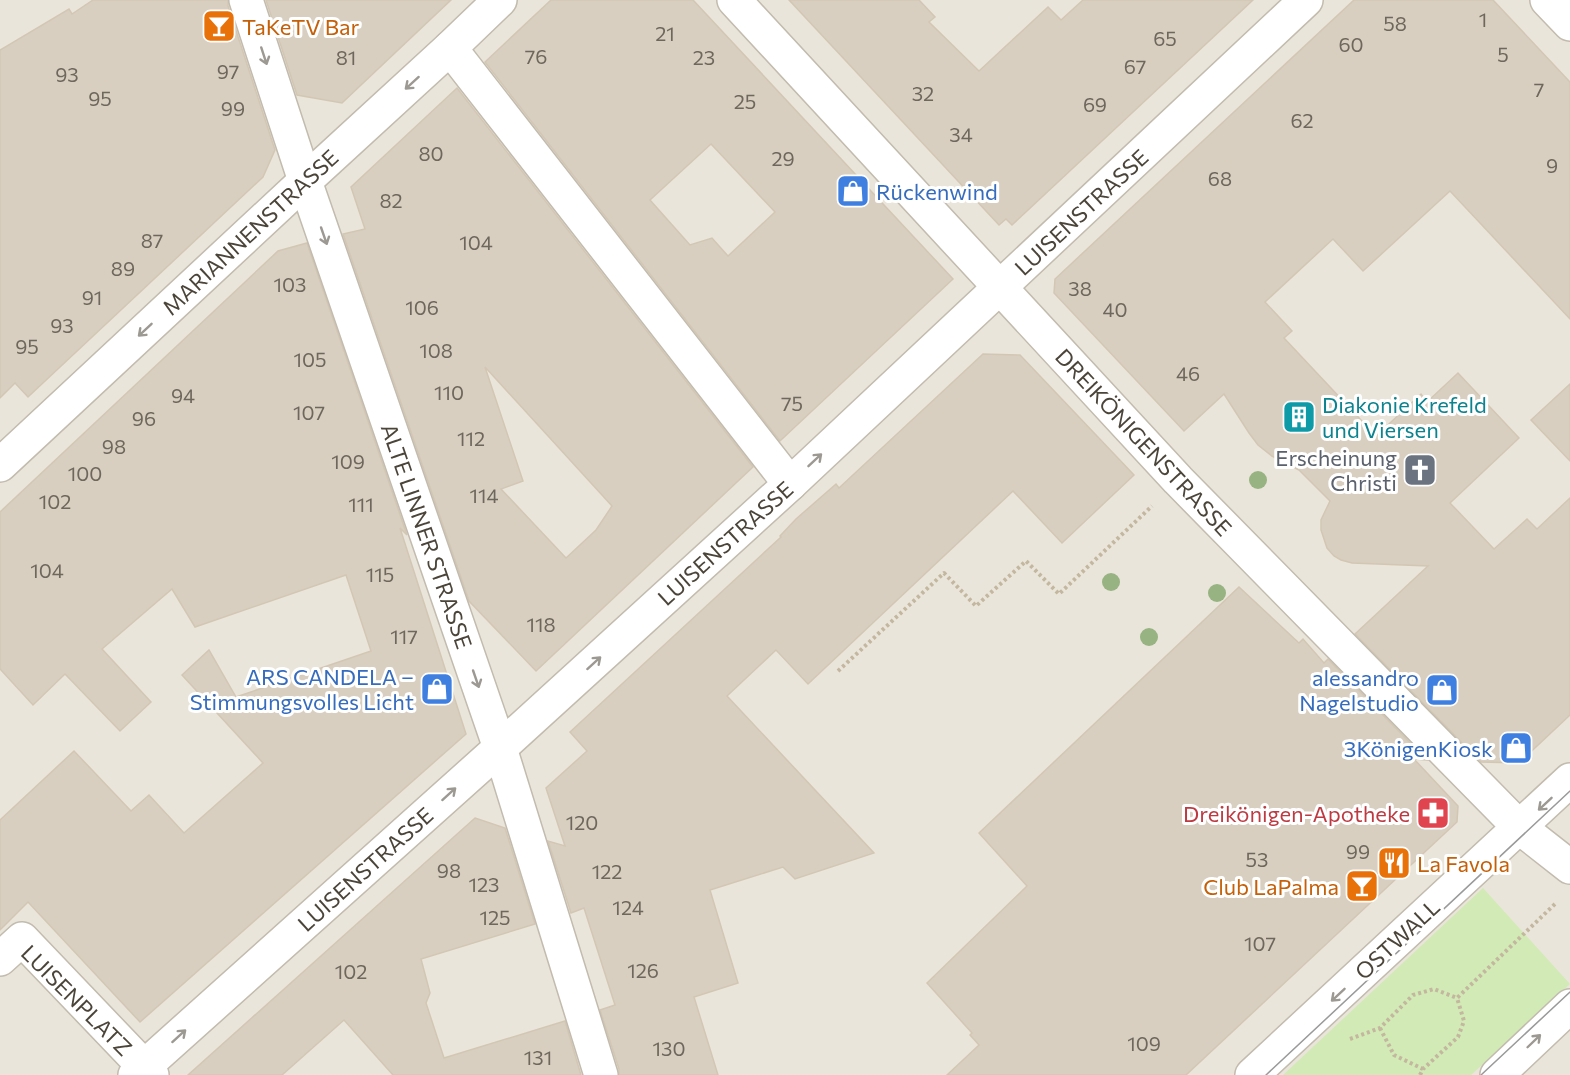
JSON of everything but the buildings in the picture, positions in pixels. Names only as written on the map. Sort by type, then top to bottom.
[{"type":"street","name":"ALTE LINNER STRASSE","points":[[246,0],[305,181],[500,748],[601,1075]]},
{"type":"street","name":"MARIANNENSTRASSE","points":[[0,465],[500,0]]},
{"type":"street","name":"DREIKÖNIGENSTRASSE","points":[[734,0],[1178,480],[1519,827],[1566,883]]},
{"type":"street","name":"LUISENSTRASSE","points":[[144,1072],[790,484],[1306,0]]},
{"type":"street","points":[[1547,0],[1570,24]]},
{"type":"street","points":[[450,48],[790,484]]},
{"type":"street","name":"OSTWALL","points":[[1252,1075],[1570,780]]},
{"type":"street","name":"LUISENPLATZ","points":[[0,959],[22,939],[144,1072]]},
{"type":"street","points":[[1497,1075],[1570,1006]]},
{"type":"path","points":[[838,671],[944,573],[976,606],[1026,561],[1059,594],[1178,480]]},
{"type":"path","points":[[1456,998],[1566,883]]},
{"type":"path","points":[[1342,1046],[1350,1038],[1380,1028],[1413,995],[1434,989],[1456,998],[1464,1021],[1458,1037],[1423,1069],[1420,1075]]},
{"type":"path","points":[[1380,1028],[1394,1055],[1423,1069]]},
{"type":"shaded area","points":[[0,0],[1570,0],[1570,1075],[0,1075]]},
{"type":"green space","points":[[1483,888],[1570,984],[1471,1075],[1283,1075]]},
{"type":"tram line","points":[[1266,1075],[1570,791]]},
{"type":"tram line","points":[[1481,1075],[1570,992]]},
{"type":"place","name":"TaKeTV Bar","points":[[219,26]]},
{"type":"place","name":"Rückenwind","points":[[853,191]]},
{"type":"place","name":"Diakonie Krefeld und Viersen","points":[[1299,417]]},
{"type":"place","name":"Erscheinung Christi","points":[[1420,470]]},
{"type":"place","name":"ARS CANDELA – Stimmungsvolles Licht","points":[[437,689]]},
{"type":"place","name":"alessandro Nagelstudio","points":[[1442,690]]},
{"type":"place","name":"3KönigenKiosk","points":[[1516,748]]},
{"type":"place","name":"Dreikönigen-Apotheke","points":[[1433,813]]},
{"type":"place","name":"La Favola","points":[[1394,863]]},
{"type":"place","name":"Club LaPalma","points":[[1362,886]]}]
